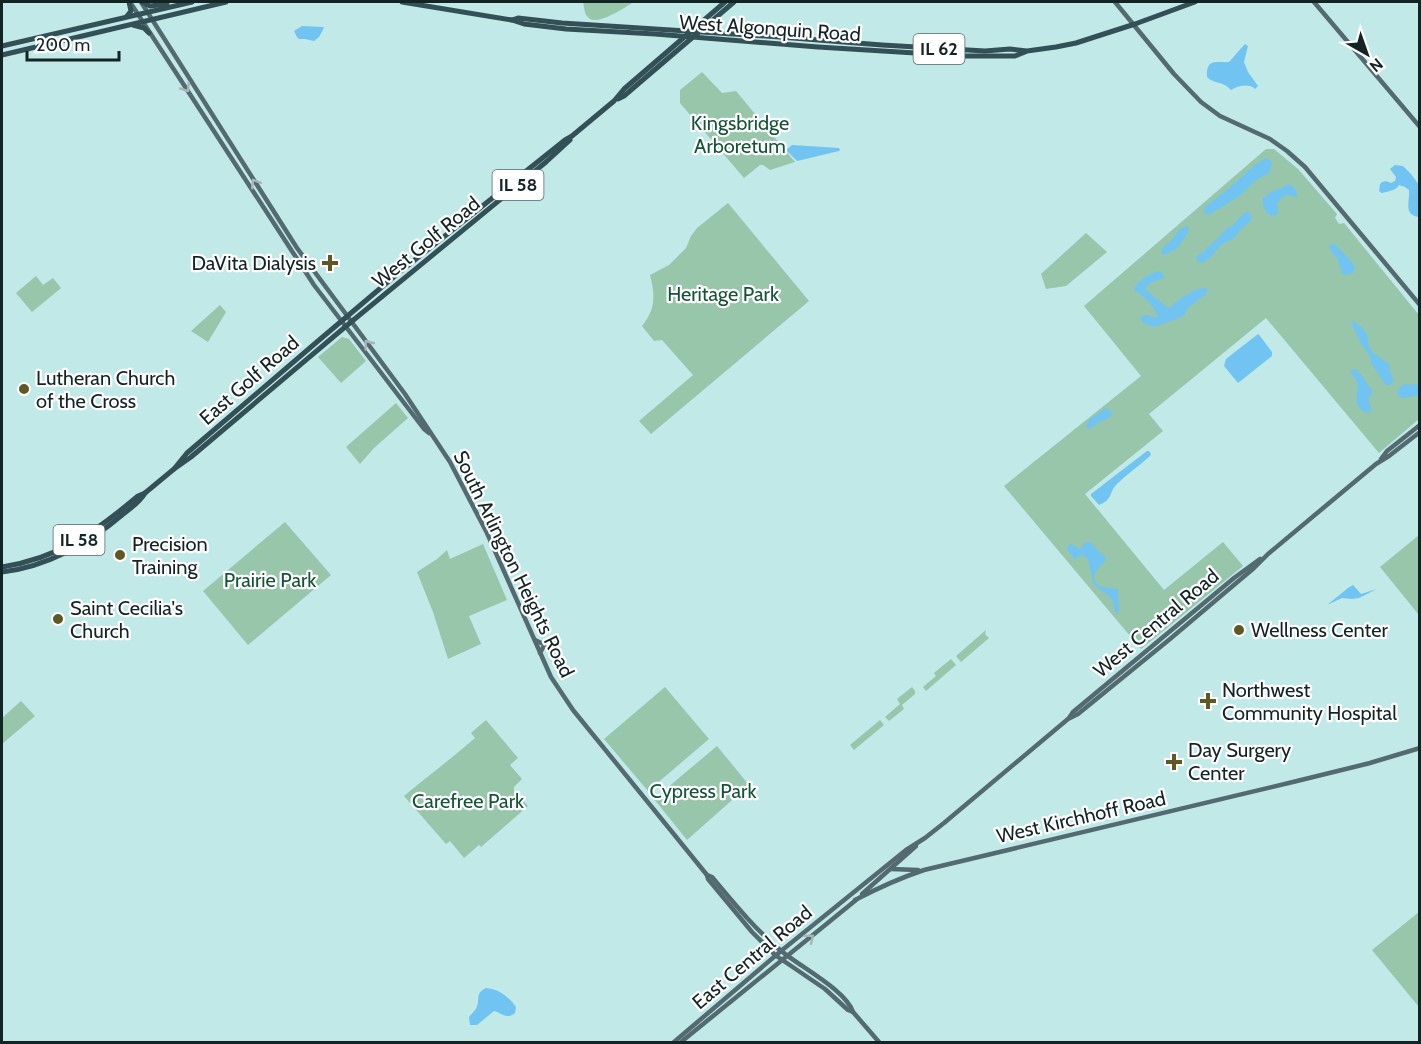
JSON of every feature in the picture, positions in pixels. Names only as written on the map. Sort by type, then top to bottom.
[{"type":"main road","name":"South Arlington Heights Road","points":[[130,2],[315,287],[424,429],[431,434]]},
{"type":"main road","points":[[124,18],[131,11],[130,2]]},
{"type":"main road","name":"South Arlington Heights Road","points":[[142,2],[295,245],[406,395],[450,462],[483,525],[551,677],[573,710],[708,875],[757,929],[780,951],[829,985],[851,1007],[879,1042]]},
{"type":"main road","points":[[142,2],[154,6],[189,2]]},
{"type":"main road","points":[[2,46],[189,2]]},
{"type":"main road","points":[[2,55],[226,2]]},
{"type":"main road","name":"West Algonquin Road","points":[[402,2],[512,20],[524,24],[566,29],[685,36]]},
{"type":"main road","name":"IL 58","points":[[692,34],[725,2]]},
{"type":"main road","points":[[699,32],[735,2]]},
{"type":"main road","points":[[1115,2],[1191,93],[1220,116],[1270,139],[1305,168],[1419,305]]},
{"type":"main road","name":"West Algonquin Road","points":[[692,34],[699,32],[934,49],[1027,51],[1076,43],[1195,2]]},
{"type":"main road","points":[[1314,2],[1419,127]]},
{"type":"main road","name":"West Algonquin Road","points":[[512,20],[518,18],[964,56],[1015,56],[1027,51]]},
{"type":"main road","points":[[129,25],[141,27],[149,33]]},
{"type":"main road","points":[[659,34],[670,40],[670,49]]},
{"type":"main road","name":"West Golf Road","points":[[347,316],[564,140],[572,136],[685,36],[692,34]]},
{"type":"main road","name":"West Golf Road","points":[[614,101],[624,96],[692,34]]},
{"type":"main road","name":"West Golf Road","points":[[351,322],[546,162],[572,136]]},
{"type":"main road","name":"East Golf Road","points":[[174,469],[187,453],[347,316]]},
{"type":"main road","name":"East Golf Road","points":[[2,567],[33,560],[70,545],[98,528],[191,457],[351,322]]},
{"type":"main road","name":"West Central Road","points":[[855,900],[925,838],[1068,719],[1073,712],[1234,578],[1268,554],[1419,425]]},
{"type":"main road","name":"West Central Road","points":[[1376,464],[1419,432]]},
{"type":"main road","name":"East Golf Road","points":[[2,572],[33,565],[74,549],[118,519],[145,493]]},
{"type":"main road","points":[[533,638],[541,643],[546,642],[540,653]]},
{"type":"main road","name":"West Kirchhoff Road","points":[[855,900],[885,884],[924,870],[1370,763],[1419,748]]},
{"type":"main road","name":"West Central Road","points":[[850,895],[906,850],[925,838]]},
{"type":"main road","name":"West Kirchhoff Road","points":[[879,872],[891,869],[924,870]]},
{"type":"main road","name":"South Arlington Heights Road","points":[[708,875],[708,879],[752,932],[775,955],[825,988],[853,1012]]},
{"type":"main road","name":"East Central Road","points":[[674,1042],[775,955],[850,895]]},
{"type":"main road","name":"East Central Road","points":[[681,1042],[855,900]]},
{"type":"green space","points":[[583,2],[634,2],[610,16],[596,20],[587,16]]},
{"type":"green space","name":"Kingsbridge Arboretum","points":[[702,72],[722,93],[736,91],[795,162],[770,170],[760,165],[744,178],[680,103],[680,90]]},
{"type":"green space","points":[[1266,149],[1274,149],[1298,169],[1337,214],[1335,218],[1339,224],[1344,223],[1419,315],[1419,419],[1379,453],[1266,318],[1149,414],[1163,431],[1085,494],[1164,590],[1223,542],[1243,566],[1141,649],[1004,486],[1141,376],[1084,306]]},
{"type":"green space","name":"Heritage Park","points":[[728,203],[809,301],[651,434],[639,421],[693,375],[662,340],[654,341],[642,326],[650,314],[653,302],[650,275],[669,265],[686,248],[697,228]]},
{"type":"green space","points":[[1086,233],[1107,252],[1066,286],[1046,289],[1041,274]]},
{"type":"green space","points":[[36,276],[43,285],[53,278],[61,288],[32,312],[16,293]]},
{"type":"green space","points":[[220,305],[226,312],[208,342],[191,331]]},
{"type":"green space","points":[[342,337],[349,339],[366,361],[341,383],[318,357]]},
{"type":"green space","points":[[396,403],[408,418],[374,448],[360,464],[346,447]]},
{"type":"green space","name":"Prairie Park","points":[[285,522],[331,575],[248,645],[203,591]]},
{"type":"green space","points":[[1419,535],[1419,615],[1380,567]]},
{"type":"green space","points":[[483,544],[507,600],[469,616],[481,644],[448,659],[417,572],[447,550],[450,559]]},
{"type":"green space","points":[[986,630],[985,634],[989,638],[961,662],[956,656]]},
{"type":"green space","points":[[951,659],[956,665],[926,691],[923,687],[936,676],[934,673]]},
{"type":"green space","points":[[665,687],[709,739],[648,791],[604,739]]},
{"type":"green space","points":[[912,687],[915,694],[902,705],[904,709],[889,721],[885,717],[900,704],[897,699]]},
{"type":"green space","points":[[21,701],[35,716],[2,744],[2,718]]},
{"type":"green space","name":"Carefree Park","points":[[486,720],[518,758],[510,765],[522,779],[514,787],[514,791],[528,806],[481,847],[479,845],[464,858],[450,841],[446,844],[404,796],[475,738],[471,733]]},
{"type":"green space","points":[[880,720],[884,725],[854,750],[850,745]]},
{"type":"green space","name":"Cypress Park","points":[[717,746],[749,785],[687,840],[654,799]]},
{"type":"green space","points":[[1419,912],[1419,1007],[1372,950]]},
{"type":"water","points":[[302,26],[324,28],[314,41],[297,37],[294,31]]},
{"type":"water","points":[[1245,44],[1248,46],[1244,62],[1258,86],[1255,89],[1243,86],[1231,90],[1207,77],[1210,64],[1229,62]]},
{"type":"water","points":[[792,145],[839,148],[840,150],[797,161],[786,150]]},
{"type":"water","points":[[1265,158],[1272,164],[1269,173],[1256,180],[1241,195],[1209,215],[1205,214],[1205,207]]},
{"type":"water","points":[[1395,165],[1403,166],[1419,185],[1419,217],[1414,216],[1409,210],[1409,190],[1405,187],[1399,185],[1389,191],[1382,193],[1379,191],[1382,182],[1395,181],[1396,177],[1390,169]]},
{"type":"water","points":[[1289,184],[1295,189],[1297,197],[1285,195],[1277,203],[1277,215],[1267,213],[1263,205],[1263,198]]},
{"type":"water","points":[[1245,212],[1249,212],[1252,217],[1249,223],[1234,238],[1221,245],[1209,259],[1202,263],[1198,262],[1196,259],[1198,255],[1204,252]]},
{"type":"water","points":[[1187,226],[1189,228],[1182,242],[1163,255],[1161,253],[1164,246],[1180,229]]},
{"type":"water","points":[[1331,244],[1335,244],[1353,264],[1355,267],[1353,273],[1344,275],[1342,273],[1338,260],[1329,248]]},
{"type":"water","points":[[1159,271],[1162,272],[1164,278],[1155,281],[1145,289],[1168,308],[1192,292],[1202,288],[1208,290],[1189,307],[1184,316],[1154,327],[1143,323],[1140,317],[1147,315],[1157,318],[1156,312],[1142,295],[1134,290],[1144,278]]},
{"type":"water","points":[[1353,321],[1365,331],[1368,344],[1377,356],[1389,364],[1394,379],[1390,385],[1385,384],[1371,363],[1370,356],[1361,344],[1351,322]]},
{"type":"water","points":[[1258,334],[1272,352],[1272,356],[1238,383],[1224,366],[1226,359]]},
{"type":"water","points":[[1353,369],[1360,373],[1372,391],[1368,398],[1371,409],[1369,413],[1359,408],[1357,404],[1358,386],[1351,373]]},
{"type":"water","points":[[1408,384],[1419,385],[1419,395],[1399,397],[1399,388]]},
{"type":"water","points":[[1107,408],[1112,415],[1091,428],[1086,427],[1089,420]]},
{"type":"water","points":[[1147,451],[1151,454],[1150,456],[1117,484],[1109,498],[1099,505],[1091,494]]},
{"type":"water","points":[[1086,542],[1090,542],[1105,557],[1106,560],[1094,577],[1095,581],[1103,587],[1118,589],[1118,614],[1115,612],[1110,597],[1093,583],[1088,559],[1082,555],[1075,560],[1067,549],[1070,543],[1079,549]]},
{"type":"water","points":[[1353,585],[1361,594],[1377,589],[1359,598],[1342,598],[1327,605],[1348,588]]},
{"type":"water","points":[[486,988],[507,997],[516,1007],[515,1013],[507,1016],[494,1011],[477,1025],[470,1025],[469,1017],[476,1009],[480,992]]},
{"type":"place","name":"DaVita Dialysis","points":[[330,263]]},
{"type":"place","name":"Lutheran Church of the Cross","points":[[24,389]]},
{"type":"place","name":"Precision Training","points":[[120,555]]},
{"type":"place","name":"Saint Cecilia's Church","points":[[58,619]]},
{"type":"place","name":"Wellness Center","points":[[1239,630]]},
{"type":"place","name":"Northwest Community Hospital","points":[[1208,701]]},
{"type":"place","name":"Day Surgery Center","points":[[1174,762]]}]
